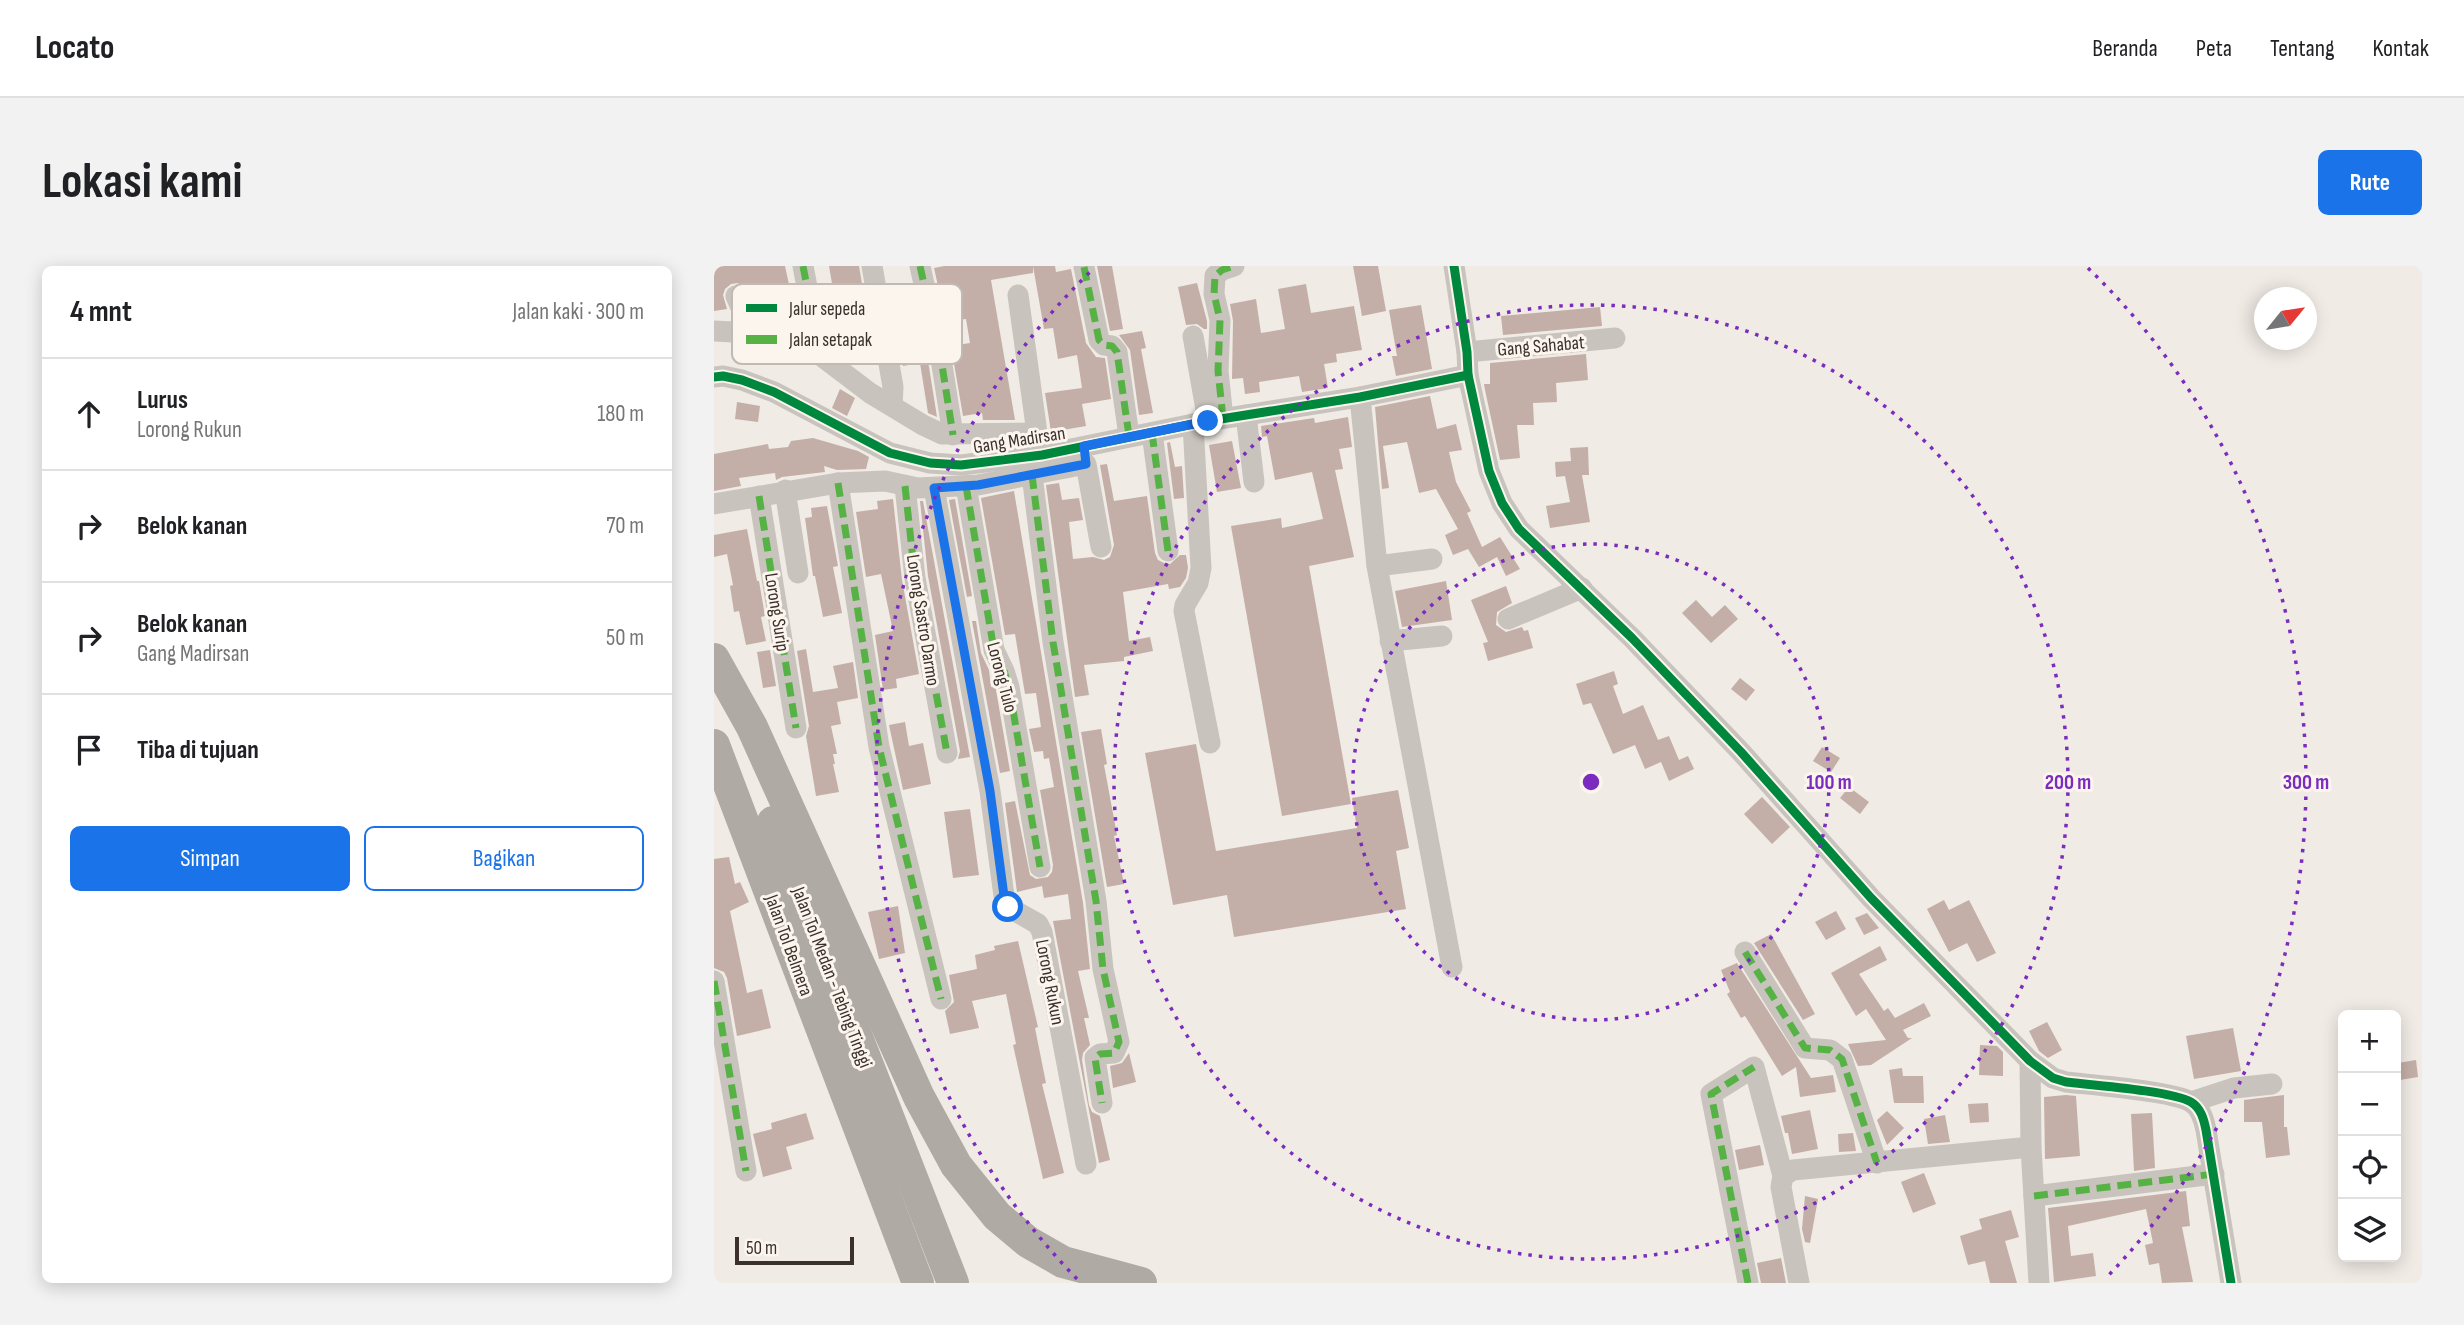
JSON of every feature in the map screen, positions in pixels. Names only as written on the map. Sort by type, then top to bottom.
[{"type":"highway","points":[[714,659],[752,727],[919,1097],[956,1165],[1012,1230],[1045,1253],[1085,1269],[1141,1283]]},
{"type":"highway","name":"Jalan Tol Medan - Tebing Tinggi","points":[[714,671],[953,1283]]},
{"type":"highway","name":"Jalan Tol Belmera","points":[[714,745],[864,1145]]},
{"type":"highway","points":[[864,1145],[900,1283]]},
{"type":"highway","points":[[864,1145],[918,1283]]},
{"type":"street","points":[[803,266],[806,284]]},
{"type":"street","points":[[872,266],[875,284]]},
{"type":"street","points":[[920,266],[924,284]]},
{"type":"street","points":[[1210,743],[1185,605],[1198,583],[1201,568],[1208,421],[1218,371],[1220,320],[1215,276],[1234,266]]},
{"type":"street","points":[[1454,266],[1468,375],[1489,471],[1502,503],[1519,529],[1583,588],[1741,752],[1871,898],[2030,1061],[2053,1078],[2067,1082],[2165,1095],[2191,1102],[2234,1088],[2272,1084]]},
{"type":"street","points":[[1084,267],[1100,340],[1117,352],[1129,436]]},
{"type":"street","points":[[1018,295],[1042,455]]},
{"type":"street","points":[[714,331],[732,332]]},
{"type":"street","points":[[1193,336],[1208,421]]},
{"type":"street","name":"Gang Sahabat","points":[[1467,352],[1615,338]]},
{"type":"street","points":[[832,364],[870,393],[942,434],[1037,433]]},
{"type":"street","points":[[890,364],[894,395],[892,406]]},
{"type":"street","points":[[942,364],[953,435]]},
{"type":"street","name":"Gang Madirsan","points":[[714,377],[742,380],[774,392],[890,453],[930,463],[961,465],[1042,455],[1085,455],[1129,436],[1360,397],[1468,375]]},
{"type":"street","points":[[1360,397],[1377,566],[1452,967]]},
{"type":"street","points":[[1246,415],[1254,482]]},
{"type":"street","points":[[1152,433],[1168,551]]},
{"type":"street","points":[[714,504],[838,483],[885,481],[905,486],[934,488],[966,486],[1032,475],[1085,455],[1101,547]]},
{"type":"street","points":[[1032,475],[1053,642],[1096,901],[1102,969],[1119,1042],[1114,1053],[1100,1054],[1095,1058],[1102,1103]]},
{"type":"street","points":[[838,483],[879,747],[941,999]]},
{"type":"street","name":"Lorong Sastro Darmo","points":[[905,486],[915,578],[947,753]]},
{"type":"street","name":"Lorong Tulo","points":[[966,486],[994,650],[1009,687],[1040,867]]},
{"type":"street","name":"Lorong Rukun","points":[[934,488],[990,791],[1004,896],[1008,907],[1038,924],[1041,932],[1086,1164]]},
{"type":"street","points":[[785,490],[798,573]]},
{"type":"street","name":"Lorong Surip","points":[[759,496],[796,728]]},
{"type":"street","points":[[1377,566],[1432,559]]},
{"type":"street","points":[[1508,619],[1583,588]]},
{"type":"street","points":[[1390,641],[1442,636]]},
{"type":"street","points":[[1745,952],[1805,1048],[1830,1050],[1842,1059],[1877,1163]]},
{"type":"street","points":[[714,981],[746,1171]]},
{"type":"street","points":[[2030,1061],[2031,1147],[2039,1283]]},
{"type":"street","points":[[1748,1283],[1711,1094],[1754,1067],[1783,1176],[1782,1187],[1799,1283]]},
{"type":"street","points":[[2191,1102],[2203,1116],[2231,1283]]},
{"type":"street","points":[[1783,1176],[1793,1170],[2031,1147]]},
{"type":"street","points":[[2034,1196],[2214,1174]]},
{"type":"building","points":[[714,266],[785,266],[789,284],[731,284],[723,295],[727,309],[714,311]]},
{"type":"building","points":[[829,266],[859,266],[862,284],[832,284]]},
{"type":"building","points":[[1033,266],[1033,273],[991,280],[1015,420],[983,420],[982,413],[963,416],[954,364],[962,364],[962,344],[970,343],[966,319],[962,320],[962,284],[938,284],[934,268]]},
{"type":"building","points":[[1033,266],[1055,266],[1056,272],[1071,269],[1086,343],[1096,357],[1105,358],[1111,399],[1082,404],[1086,426],[1051,432],[1045,393],[1082,388],[1077,355],[1058,359],[1053,328],[1044,329]]},
{"type":"building","points":[[1097,266],[1112,266],[1123,329],[1110,331]]},
{"type":"building","points":[[1353,266],[1378,266],[1386,311],[1362,316]]},
{"type":"building","points":[[1197,283],[1207,329],[1197,324],[1186,325],[1178,287]]},
{"type":"building","points":[[1306,284],[1311,313],[1354,306],[1362,350],[1336,354],[1337,362],[1324,364],[1328,388],[1302,392],[1299,376],[1259,382],[1260,392],[1245,394],[1243,378],[1232,379],[1233,321],[1230,304],[1256,299],[1261,333],[1285,329],[1278,289]]},
{"type":"building","points":[[1421,305],[1432,369],[1396,376],[1392,356],[1397,356],[1389,310]]},
{"type":"building","points":[[1600,307],[1602,326],[1503,335],[1501,316]]},
{"type":"building","points":[[1142,331],[1146,348],[1141,349],[1153,413],[1139,415],[1130,350],[1119,335]]},
{"type":"building","points":[[1586,354],[1588,380],[1556,383],[1557,402],[1533,403],[1534,425],[1517,425],[1520,458],[1500,460],[1484,384],[1490,384],[1490,363]]},
{"type":"building","points":[[920,364],[928,364],[937,417],[928,413]]},
{"type":"building","points":[[840,389],[855,398],[847,416],[832,408]]},
{"type":"building","points":[[1430,396],[1437,429],[1456,424],[1462,450],[1449,452],[1456,482],[1471,511],[1467,513],[1482,547],[1500,537],[1520,569],[1506,576],[1497,557],[1479,567],[1468,549],[1453,555],[1445,535],[1458,529],[1436,489],[1419,493],[1407,442],[1383,446],[1389,488],[1382,489],[1375,407]]},
{"type":"building","points":[[737,402],[760,406],[758,422],[735,419]]},
{"type":"building","points":[[1348,417],[1352,447],[1339,449],[1343,469],[1335,470],[1354,557],[1309,566],[1351,804],[1282,816],[1231,526],[1281,518],[1282,528],[1323,519],[1312,472],[1275,480],[1267,436],[1262,437],[1261,426],[1314,418],[1315,423]]},
{"type":"building","points":[[813,438],[858,451],[869,457],[866,469],[837,470],[824,466],[825,472],[776,480],[775,473],[739,478],[741,486],[714,491],[714,454],[768,444],[769,449],[788,447],[791,441]]},
{"type":"building","points":[[1232,441],[1241,488],[1217,492],[1209,445]]},
{"type":"building","points":[[1170,442],[1175,467],[1182,466],[1184,498],[1174,499],[1167,443]]},
{"type":"building","points":[[1588,447],[1589,475],[1582,475],[1590,522],[1550,528],[1546,506],[1570,502],[1565,476],[1556,477],[1555,462],[1571,461],[1570,448]]},
{"type":"building","points":[[1107,464],[1114,501],[1147,496],[1158,560],[1170,564],[1180,555],[1186,555],[1188,568],[1180,587],[1169,589],[1168,584],[1123,592],[1129,641],[1150,637],[1153,651],[1124,657],[1124,661],[1084,665],[1089,695],[1075,697],[1046,485],[1059,483],[1062,500],[1079,498],[1083,520],[1069,522],[1073,559],[1093,557],[1104,560],[1110,557],[1114,545],[1100,465]]},
{"type":"building","points":[[1014,491],[1083,903],[1090,969],[1078,971],[1089,1018],[1084,1018],[1090,1045],[1083,1053],[1082,1060],[1089,1105],[1092,1112],[1100,1116],[1110,1160],[1099,1163],[1053,921],[1071,919],[1068,894],[1044,898],[1042,886],[1017,892],[1005,803],[1015,801],[1030,875],[1036,879],[1048,877],[1053,865],[1040,790],[1054,787],[1049,758],[1044,759],[1043,751],[1034,752],[1029,729],[1041,727],[1036,693],[1025,694],[1015,634],[1005,635],[981,498]]},
{"type":"building","points":[[893,499],[902,580],[919,674],[896,679],[897,688],[883,690],[875,635],[893,631],[881,574],[866,577],[856,512],[878,509],[877,501]]},
{"type":"building","points":[[955,499],[972,596],[967,597],[949,500]]},
{"type":"building","points":[[920,501],[923,501],[970,757],[958,759],[960,751],[928,576]]},
{"type":"building","points":[[827,506],[838,566],[833,567],[842,613],[823,617],[813,576],[805,518],[812,517],[811,508]]},
{"type":"building","points":[[747,529],[765,616],[761,617],[766,641],[746,645],[739,611],[734,612],[730,586],[733,585],[727,554],[714,557],[714,535]]},
{"type":"building","points":[[1446,581],[1452,620],[1402,627],[1395,591]]},
{"type":"building","points":[[1506,586],[1512,603],[1497,612],[1496,625],[1506,632],[1522,627],[1524,631],[1528,630],[1533,648],[1488,661],[1483,643],[1488,642],[1471,600]]},
{"type":"building","points":[[1696,600],[1712,617],[1725,605],[1738,619],[1711,643],[1682,613]]},
{"type":"building","points":[[972,621],[976,621],[981,653],[989,670],[991,687],[995,686],[1010,771],[1000,773]]},
{"type":"building","points":[[806,649],[813,692],[838,688],[833,666],[853,662],[858,698],[837,702],[841,724],[831,726],[837,754],[833,754],[833,764],[839,792],[816,796],[806,736],[809,726],[797,651]]},
{"type":"building","points":[[770,650],[776,686],[763,688],[757,652]]},
{"type":"building","points":[[1614,671],[1618,684],[1613,686],[1623,714],[1643,705],[1658,740],[1669,736],[1679,760],[1688,756],[1694,769],[1669,781],[1661,762],[1645,769],[1635,745],[1613,754],[1591,703],[1583,705],[1576,684]]},
{"type":"building","points":[[1740,678],[1755,690],[1746,701],[1731,689]]},
{"type":"building","points":[[905,722],[909,746],[923,743],[931,784],[903,790],[889,725]]},
{"type":"building","points":[[1101,729],[1107,764],[1104,765],[1117,835],[1114,836],[1124,884],[1107,887],[1081,732]]},
{"type":"building","points":[[1196,744],[1216,851],[1357,828],[1352,798],[1398,790],[1409,848],[1396,851],[1406,909],[1234,937],[1227,895],[1173,905],[1145,753]]},
{"type":"building","points":[[1822,747],[1840,758],[1831,772],[1813,761]]},
{"type":"building","points":[[1849,787],[1869,802],[1860,814],[1840,798]]},
{"type":"building","points":[[1762,797],[1790,827],[1772,844],[1744,814]]},
{"type":"building","points":[[970,809],[979,875],[953,878],[944,812]]},
{"type":"building","points":[[729,857],[735,884],[740,882],[749,902],[730,911],[747,993],[762,989],[771,1028],[737,1036],[727,978],[724,972],[714,968],[714,859]]},
{"type":"building","points":[[1944,900],[1949,910],[1969,900],[1996,953],[1977,962],[1967,943],[1949,952],[1927,909]]},
{"type":"building","points":[[898,906],[905,953],[879,959],[868,912]]},
{"type":"building","points":[[1836,911],[1846,929],[1826,940],[1815,922]]},
{"type":"building","points":[[1867,913],[1879,928],[1864,935],[1855,918]]},
{"type":"building","points":[[1771,934],[1815,1014],[1803,1020],[1754,943]]},
{"type":"building","points":[[1018,941],[1038,1027],[1035,1028],[1046,1083],[1042,1084],[1064,1173],[1043,1179],[1013,1045],[1016,1044],[1006,994],[972,1001],[979,1028],[950,1034],[945,1011],[954,1002],[949,975],[977,969],[975,955],[995,950],[994,946]]},
{"type":"building","points":[[1880,946],[1887,960],[1859,974],[1884,1011],[1888,1008],[1895,1018],[1924,1003],[1931,1016],[1903,1030],[1908,1038],[1912,1038],[1871,1065],[1858,1066],[1848,1044],[1886,1040],[1866,1009],[1856,1016],[1831,973]]},
{"type":"building","points":[[1737,963],[1811,1078],[1833,1075],[1836,1092],[1800,1097],[1796,1067],[1782,1076],[1745,1016],[1741,1018],[1727,994],[1730,992],[1721,970]]},
{"type":"building","points":[[2047,1022],[2062,1050],[2048,1058],[2039,1051],[2029,1031]]},
{"type":"building","points":[[2233,1028],[2241,1071],[2194,1079],[2186,1036]]},
{"type":"building","points":[[1980,1045],[1997,1046],[2003,1052],[2003,1076],[1979,1075]]},
{"type":"building","points":[[1129,1053],[1136,1082],[1113,1088],[1110,1066],[1122,1063]]},
{"type":"building","points":[[2416,1060],[2418,1077],[2401,1080],[2401,1062]]},
{"type":"building","points":[[1902,1068],[1903,1076],[1923,1076],[1924,1103],[1894,1103],[1889,1070]]},
{"type":"building","points":[[2284,1095],[2284,1127],[2287,1127],[2290,1155],[2266,1158],[2262,1122],[2244,1122],[2244,1100]]},
{"type":"building","points":[[2076,1096],[2080,1156],[2045,1159],[2044,1097]]},
{"type":"building","points":[[1988,1103],[1989,1122],[1970,1123],[1968,1104]]},
{"type":"building","points":[[1810,1110],[1818,1149],[1792,1154],[1781,1116]]},
{"type":"building","points":[[1887,1111],[1904,1128],[1887,1145],[1877,1120]]},
{"type":"building","points":[[806,1113],[814,1139],[786,1147],[792,1169],[763,1177],[753,1134],[772,1129],[771,1123]]},
{"type":"building","points":[[2152,1113],[2155,1168],[2134,1171],[2131,1114]]},
{"type":"building","points":[[1945,1115],[1950,1142],[1928,1144],[1924,1119]]},
{"type":"building","points":[[1853,1133],[1856,1151],[1839,1152],[1838,1134]]},
{"type":"building","points":[[1760,1145],[1764,1165],[1739,1170],[1735,1150]]},
{"type":"building","points":[[1924,1173],[1936,1204],[1913,1213],[1901,1182]]},
{"type":"building","points":[[2186,1191],[2190,1226],[2182,1227],[2193,1282],[2162,1283],[2159,1263],[2149,1265],[2145,1245],[2153,1243],[2146,1209],[2068,1226],[2071,1256],[2093,1253],[2096,1276],[2054,1282],[2048,1208]]},
{"type":"building","points":[[1805,1196],[1818,1199],[1810,1243],[1805,1242],[1802,1229]]},
{"type":"building","points":[[2011,1210],[2019,1237],[2005,1241],[2017,1283],[1990,1283],[1985,1261],[1968,1265],[1960,1236],[1982,1229],[1979,1219]]},
{"type":"building","points":[[1781,1258],[1786,1283],[1761,1283],[1757,1263]]},
{"type":"marked path","points":[[803,266],[806,284]]},
{"type":"marked path","points":[[920,266],[924,284]]},
{"type":"marked path","points":[[1223,418],[1218,371],[1220,320],[1214,294],[1215,276],[1234,266]]},
{"type":"marked path","points":[[1084,267],[1099,340],[1104,345],[1112,346],[1117,352],[1129,436]]},
{"type":"marked path","points":[[942,364],[953,435]]},
{"type":"marked path","points":[[1152,433],[1168,551]]},
{"type":"marked path","points":[[1032,475],[1053,642],[1096,901],[1103,969],[1119,1042],[1114,1053],[1100,1054],[1095,1058],[1102,1103]]},
{"type":"marked path","points":[[838,483],[879,747],[941,999]]},
{"type":"marked path","points":[[905,486],[915,578],[947,753]]},
{"type":"marked path","points":[[966,486],[994,650],[1009,687],[1040,867]]},
{"type":"marked path","points":[[759,496],[796,728]]},
{"type":"marked path","points":[[1745,952],[1805,1048],[1830,1050],[1842,1059],[1877,1163]]},
{"type":"marked path","points":[[714,981],[746,1171]]},
{"type":"marked path","points":[[1748,1283],[1711,1094],[1754,1067]]},
{"type":"marked path","points":[[2034,1196],[2214,1174]]},
{"type":"cycle path","points":[[1454,266],[1468,375],[1489,471],[1502,503],[1519,529],[1632,638],[1741,752],[1871,898],[2030,1061],[2053,1078],[2066,1082],[2168,1095],[2191,1102],[2197,1108],[2206,1130],[2231,1283]]},
{"type":"cycle path","points":[[714,377],[742,380],[774,392],[890,453],[930,463],[961,465],[1042,455],[1208,421],[1360,397],[1468,375]]},
{"type":"route","points":[[1008,907],[1004,896],[990,791],[934,488],[978,485],[1086,464],[1084,446],[1208,421]]}]
